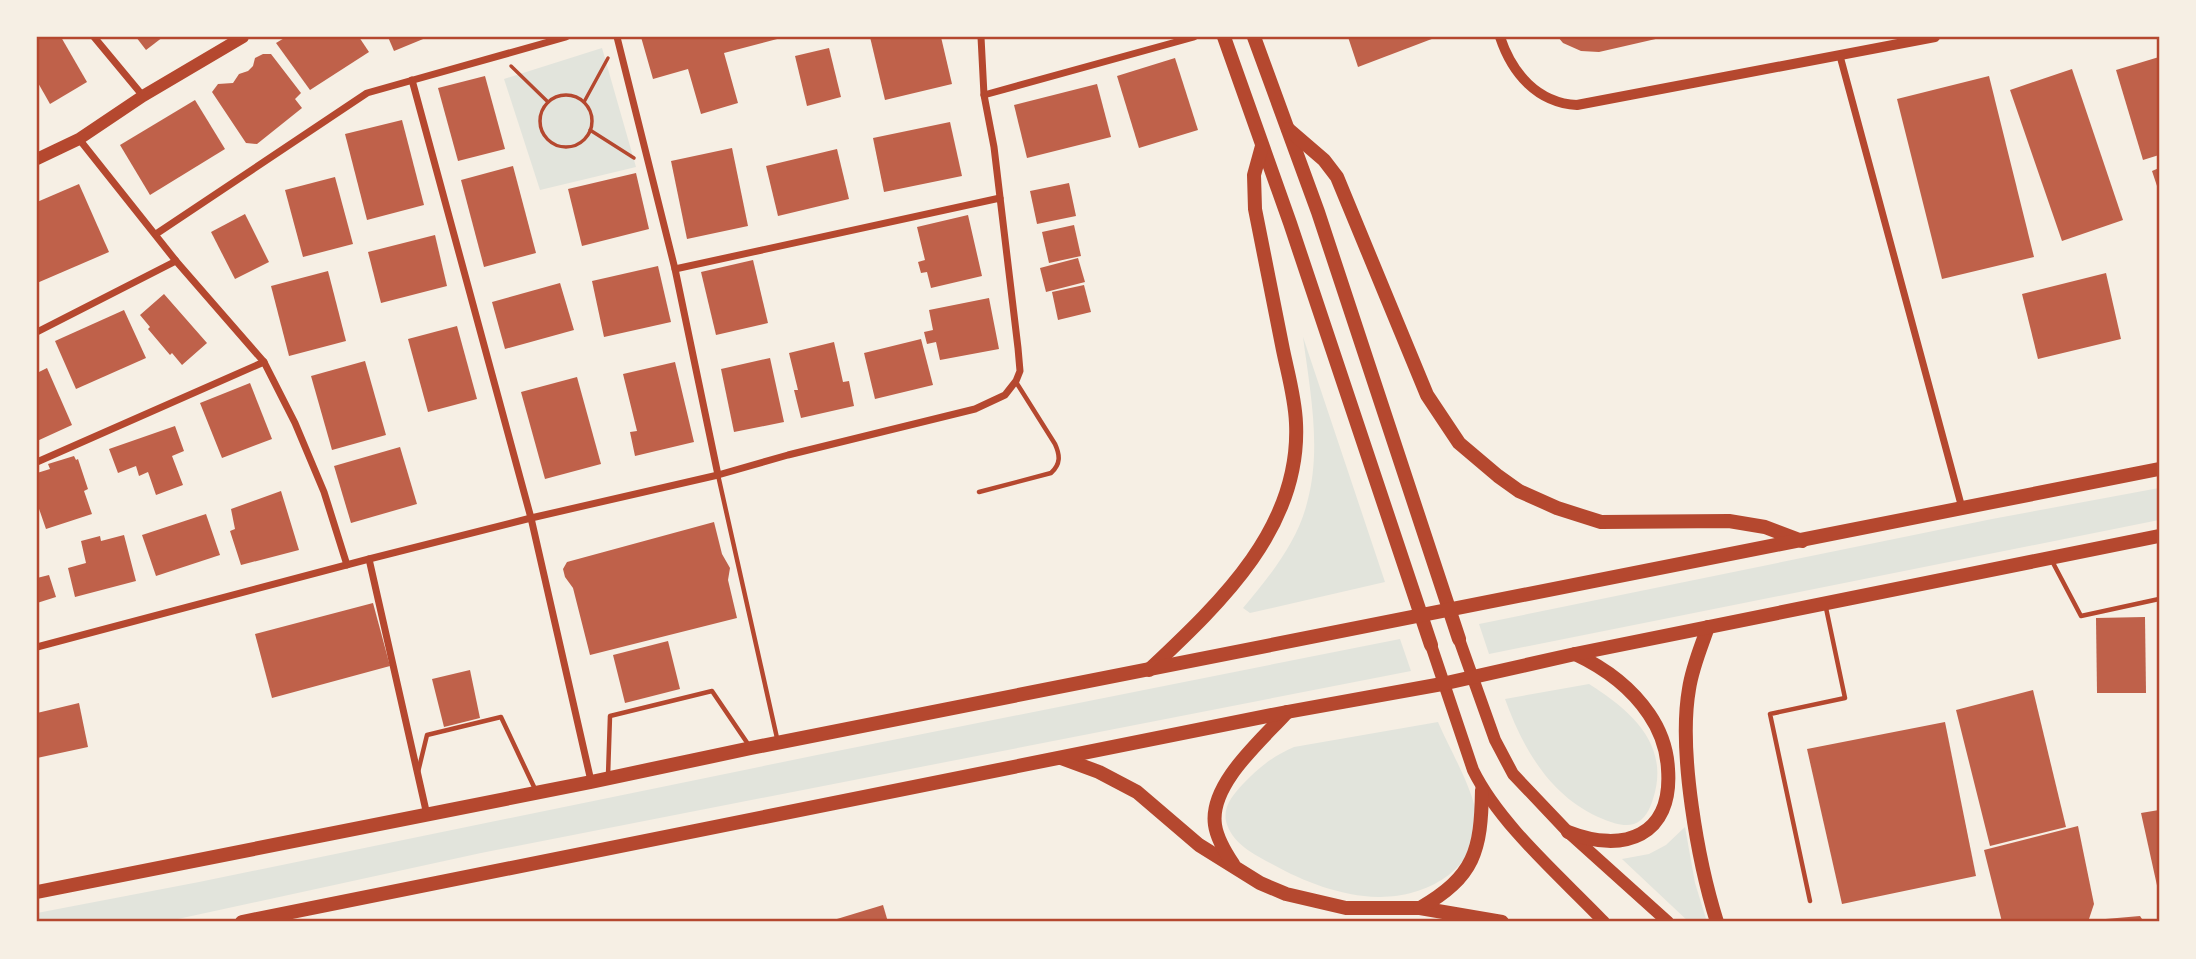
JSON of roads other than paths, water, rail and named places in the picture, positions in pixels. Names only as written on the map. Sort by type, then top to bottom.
[{"type":"main road","points":[[37,159],[79,139],[143,96],[243,37]]},
{"type":"main road","points":[[1224,37],[1290,223],[1466,751],[1482,790],[1499,813],[1604,922]]},
{"type":"main road","points":[[1254,37],[1318,212],[1495,740],[1513,774],[1568,832],[1668,922]]},
{"type":"main road","points":[[1288,129],[1324,160],[1337,177],[1427,395],[1459,443],[1490,470],[1519,491],[1557,508],[1601,522],[1729,521],[1765,527],[1802,541]]},
{"type":"main road","points":[[1148,671],[1226,594],[1258,552],[1279,516],[1293,470],[1296,420],[1255,209],[1254,175],[1262,146]]},
{"type":"main road","points":[[37,892],[2159,469]]},
{"type":"main road","points":[[242,922],[287,918],[2159,536]]},
{"type":"main road","points":[[1708,627],[1689,687],[1687,730],[1697,835],[1717,922]]},
{"type":"main road","points":[[1568,832],[1604,842],[1624,841],[1640,835],[1657,820],[1668,797],[1669,780],[1663,742],[1650,715],[1613,675],[1575,654]]},
{"type":"main road","points":[[1235,869],[1218,839],[1214,824],[1218,796],[1241,762],[1287,712]]},
{"type":"main road","points":[[1061,758],[1099,772],[1137,792],[1199,845],[1235,869],[1286,894],[1326,905],[1364,910],[1420,908],[1502,922]]},
{"type":"main road","points":[[1420,908],[1454,886],[1473,859],[1479,840],[1482,790]]},
{"type":"street","points":[[94,37],[143,96]]},
{"type":"street","points":[[156,234],[367,93],[566,37]]},
{"type":"street","points":[[37,647],[369,559],[718,475],[975,409],[1006,395],[1020,371],[1000,198],[984,95],[981,37]]},
{"type":"street","points":[[984,95],[1194,37]]},
{"type":"street","points":[[1500,37],[1515,69],[1532,89],[1549,100],[1577,105],[1935,37]]},
{"type":"street","points":[[617,39],[675,269],[718,475]]},
{"type":"street","points":[[1840,56],[1962,508]]},
{"type":"street","points":[[412,80],[531,518],[591,782]]},
{"type":"street","points":[[79,139],[176,261],[264,362],[295,423],[324,492],[347,565]]},
{"type":"street","points":[[675,269],[1000,198]]},
{"type":"street","points":[[37,332],[176,261]]},
{"type":"street","points":[[37,463],[264,362]]},
{"type":"street","points":[[369,559],[427,815]]},
{"type":"lane","points":[[979,492],[1051,473],[1058,465],[1059,453],[1055,444],[1016,382]]},
{"type":"lane","points":[[718,475],[778,743]]},
{"type":"lane","points":[[2050,557],[2081,616],[2159,599]]},
{"type":"lane","points":[[1810,901],[1770,714],[1845,698],[1825,603]]},
{"type":"lane","points":[[608,778],[610,716],[712,691],[751,748]]},
{"type":"lane","points":[[418,775],[427,735],[501,717],[537,793]]}]
